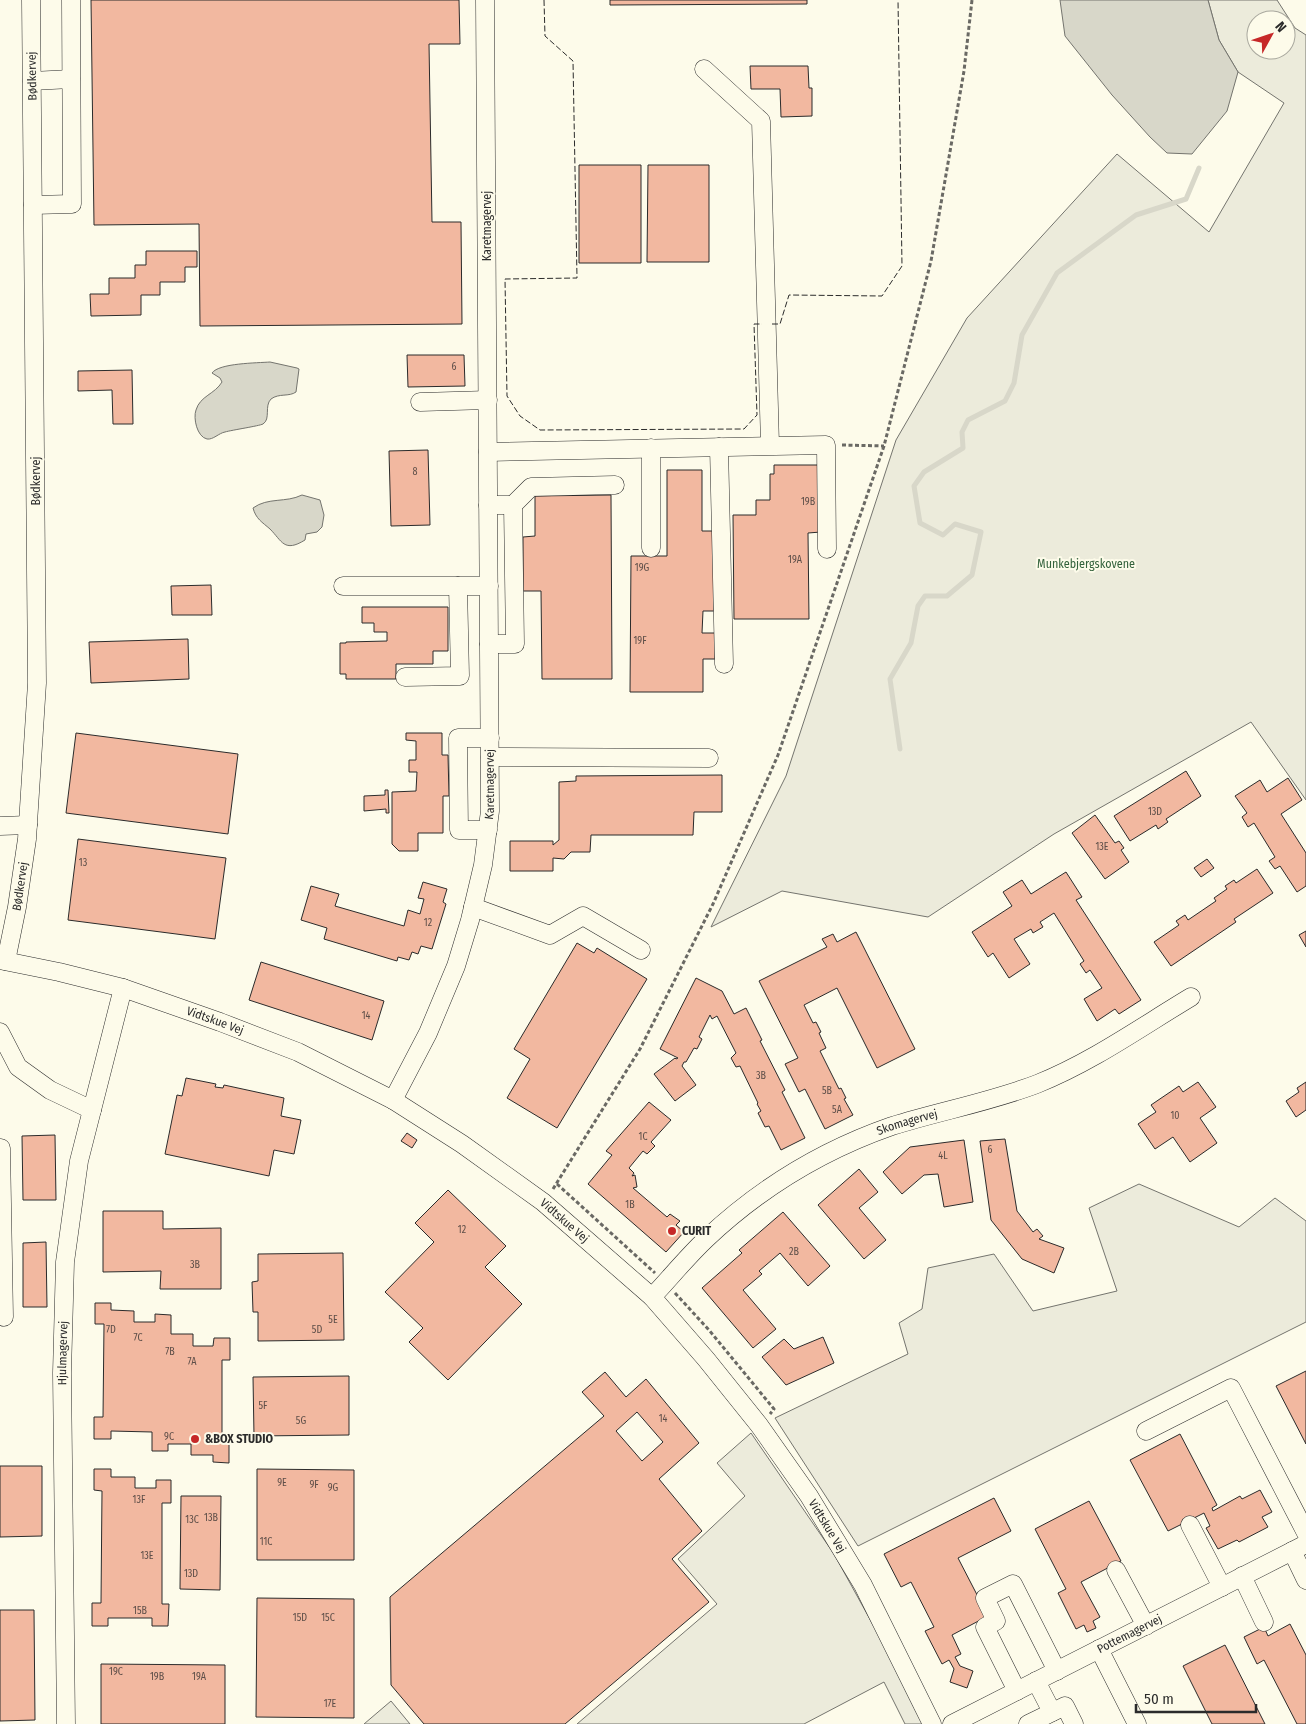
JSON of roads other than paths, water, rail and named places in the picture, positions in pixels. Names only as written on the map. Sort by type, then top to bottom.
[{"type":"street","name":"Bødkervej","points":[[3,960],[17,907],[28,825],[37,683],[31,0]]},
{"type":"street","points":[[33,205],[72,204],[71,0]]},
{"type":"street","name":"Karetmagervej","points":[[393,1100],[428,1033],[456,966],[483,866],[490,811],[485,0]]},
{"type":"street","points":[[704,70],[761,121],[770,445]]},
{"type":"street","points":[[32,81],[71,79]]},
{"type":"street","points":[[420,402],[488,400]]},
{"type":"street","points":[[488,452],[826,445],[827,549]]},
{"type":"street","points":[[719,446],[724,664]]},
{"type":"street","points":[[651,448],[652,548]]},
{"type":"street","points":[[488,505],[513,505],[531,487],[615,485]]},
{"type":"street","points":[[489,644],[514,644],[513,505]]},
{"type":"street","points":[[343,586],[489,586]]},
{"type":"street","points":[[405,677],[460,676],[458,586]]},
{"type":"street","points":[[488,830],[459,830],[458,738],[490,738]]},
{"type":"street","points":[[490,757],[709,758]]},
{"type":"street","points":[[0,826],[28,825]]},
{"type":"street","points":[[473,907],[550,935],[583,916],[641,950]]},
{"type":"street","name":"Vidtskue Vej","points":[[3,960],[123,988],[227,1024],[298,1052],[393,1100],[462,1144],[544,1202],[652,1297],[752,1416],[809,1496],[863,1585],[932,1724]]},
{"type":"street","name":"Hjulmagervej","points":[[66,1724],[62,1373],[65,1262],[79,1161],[123,988]]},
{"type":"street","name":"Skomagervej","points":[[652,1297],[706,1239],[771,1186],[797,1170],[857,1139],[893,1126],[994,1098],[1038,1083],[1084,1061],[1192,997]]},
{"type":"street","points":[[0,1032],[18,1067],[50,1090],[92,1110]]},
{"type":"street","points":[[1,1148],[4,1317]]},
{"type":"street","points":[[1146,1431],[1231,1388],[1306,1532]]},
{"type":"street","points":[[1190,1526],[1222,1587]]},
{"type":"street","points":[[1299,1548],[1306,1580]]},
{"type":"street","name":"Pottemagervej","points":[[952,1724],[1299,1548]]},
{"type":"street","points":[[1116,1570],[1146,1626]]},
{"type":"street","points":[[1242,1576],[1264,1622]]},
{"type":"street","points":[[1017,1691],[985,1627],[996,1621],[985,1598],[1013,1584],[1057,1671]]},
{"type":"street","points":[[1099,1649],[1137,1724]]},
{"type":"street","points":[[1036,1681],[1052,1712]]},
{"type":"street","points":[[1028,1724],[1065,1706],[1074,1724]]},
{"type":"waterway","points":[[900,749],[890,679],[911,643],[918,606],[925,596],[947,596],[972,575],[981,532],[955,524],[943,535],[920,523],[914,486],[924,472],[963,448],[962,432],[968,420],[1005,401],[1014,383],[1022,335],[1057,273],[1136,215],[1186,199],[1199,168]]},
{"type":"place","name":"CURIT","points":[[672,1231]]},
{"type":"place","name":"&BOX STUDIO","points":[[195,1439]]},
{"type":"park label","name":"Munkebjergskovene","points":[[1086,564]]}]
